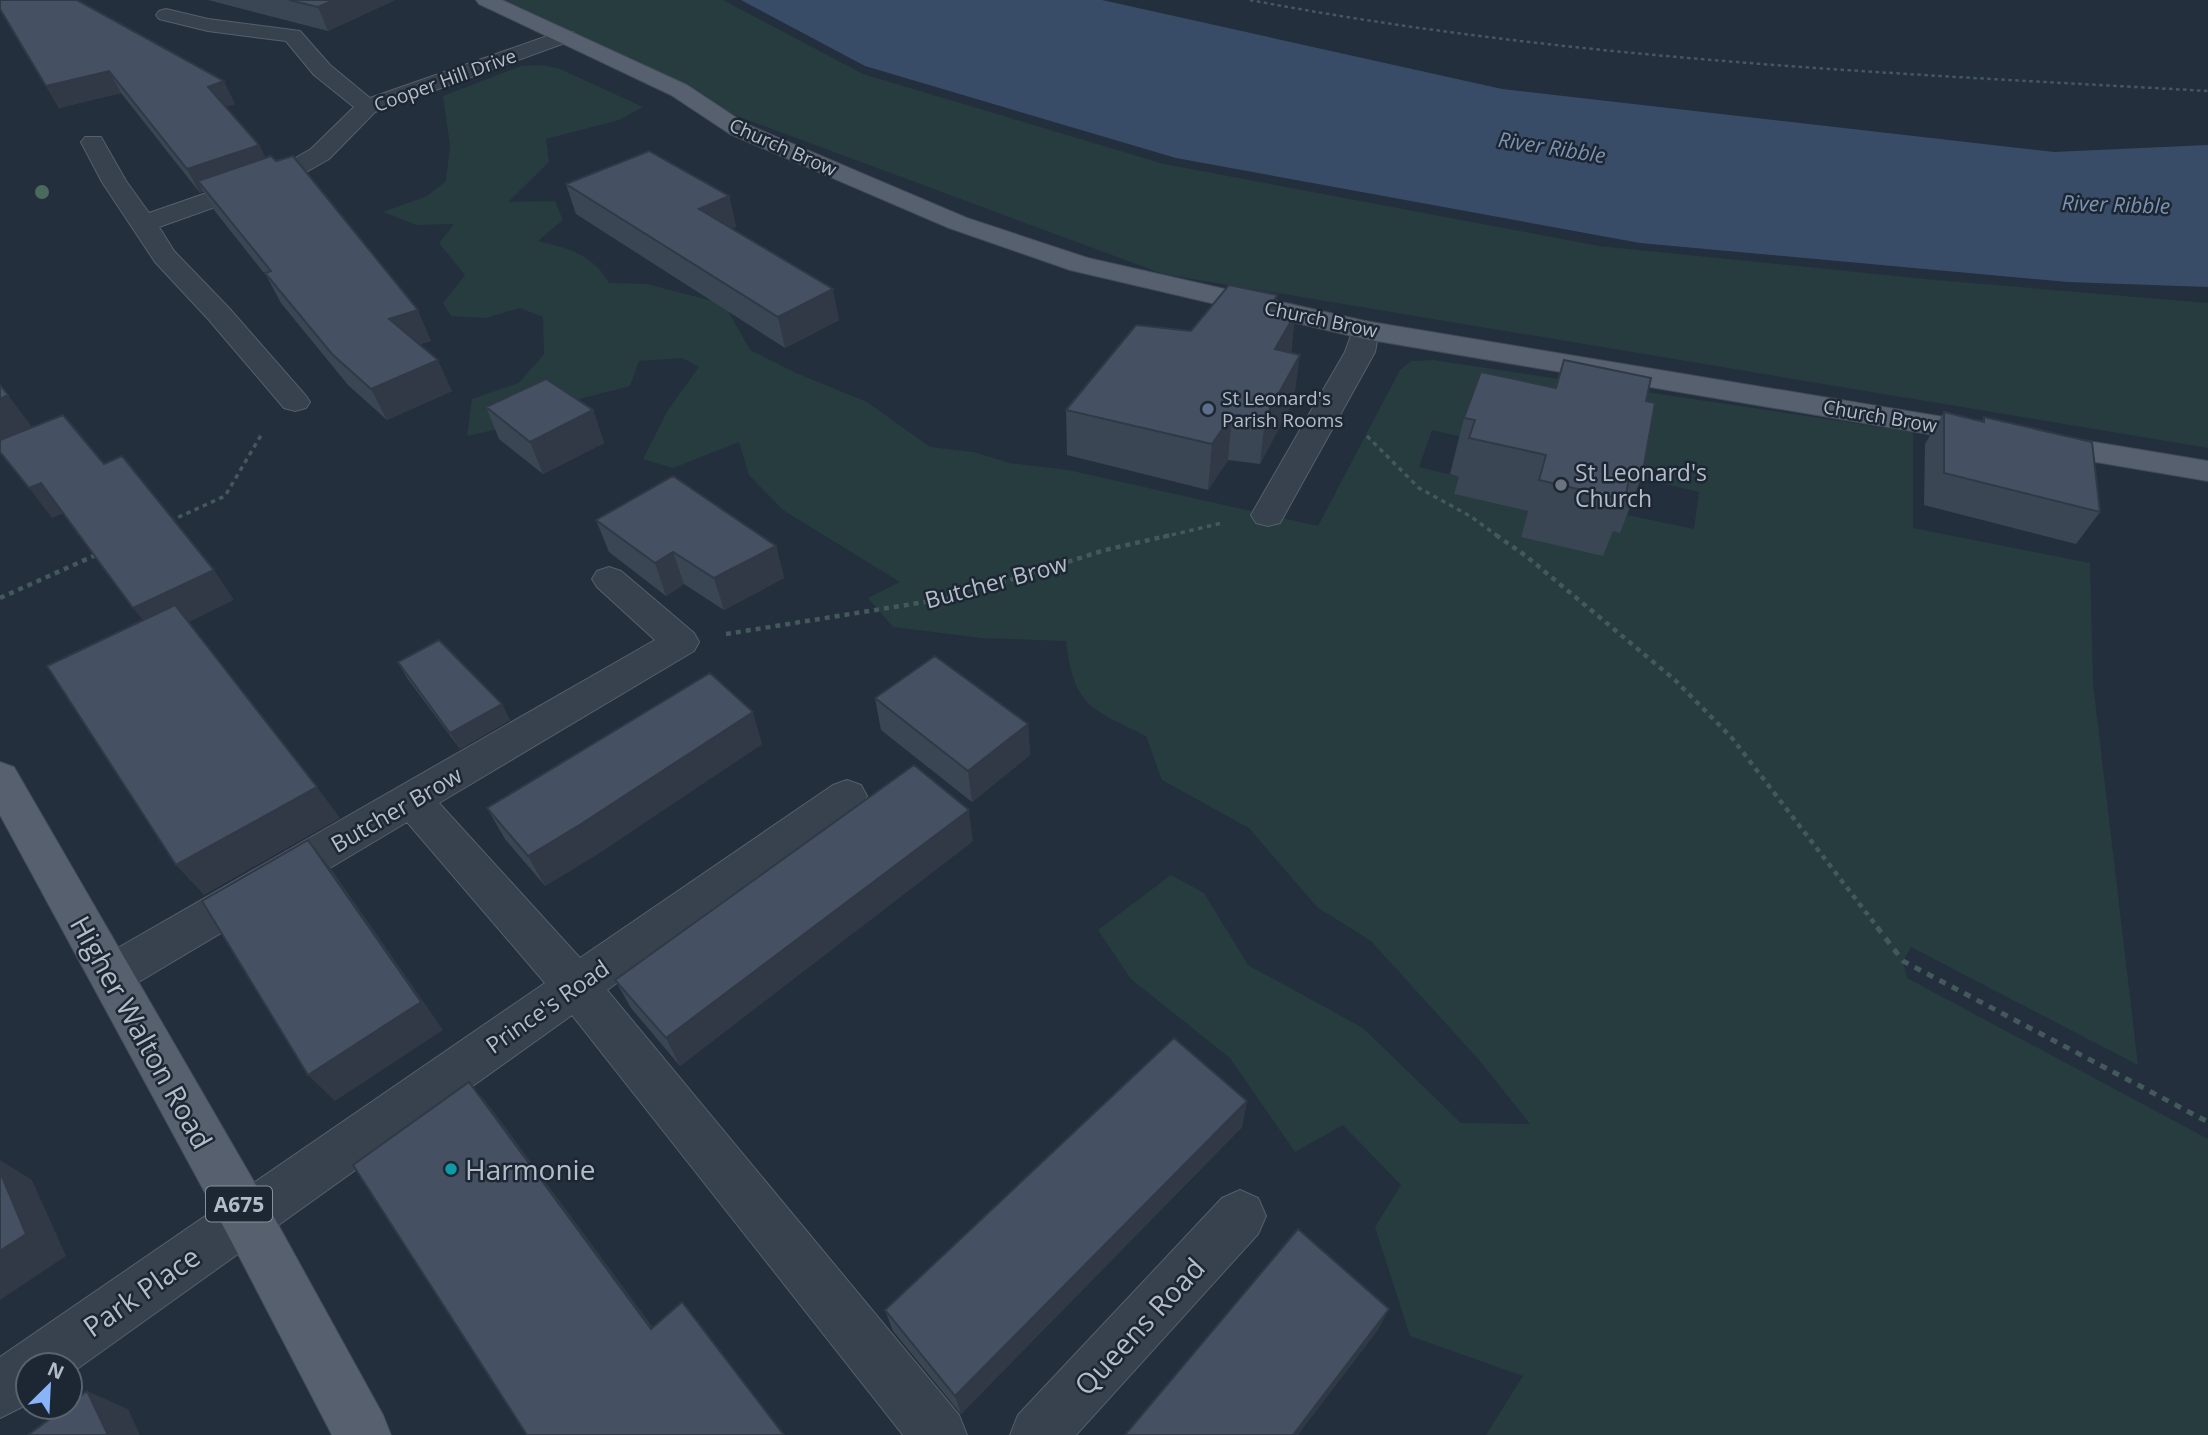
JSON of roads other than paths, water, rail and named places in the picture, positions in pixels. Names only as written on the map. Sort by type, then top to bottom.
[{"type":"main road","name":"Church Brow","points":[[486,0],[679,90],[738,129],[958,223],[1080,264],[1365,330],[2208,471]]},
{"type":"main road","name":"Higher Walton Road","points":[[0,778],[246,1217],[363,1435]]},
{"type":"street","points":[[166,15],[208,25],[293,35],[322,70],[367,107]]},
{"type":"street","name":"Cooper Hill Drive","points":[[145,224],[285,174],[320,154],[367,107],[566,36]]},
{"type":"street","points":[[93,142],[114,182],[145,224],[164,256],[219,314],[295,402]]},
{"type":"street","points":[[1268,515],[1322,414],[1360,352],[1365,330]]},
{"type":"street","name":"Butcher Brow","points":[[111,975],[681,642],[609,579]]},
{"type":"street","name":"Prince's Road","points":[[246,1217],[847,796]]},
{"type":"street","points":[[412,800],[576,986],[939,1435]]},
{"type":"street","name":"Queens Road","points":[[1038,1435],[1240,1216]]},
{"type":"street","name":"Park Place","points":[[56,1351],[246,1217]]},
{"type":"water","name":"River Ribble","points":[[741,0],[1102,0],[1502,89],[2054,152],[2208,145],[2208,287],[2068,282],[1640,243],[1176,158],[865,66]]},
{"type":"place","name":"St Leonard's Parish Rooms","points":[[1208,409]]},
{"type":"place","name":"St Leonard's Church","points":[[1561,485]]},
{"type":"place","name":"Harmonie","points":[[451,1169]]}]
